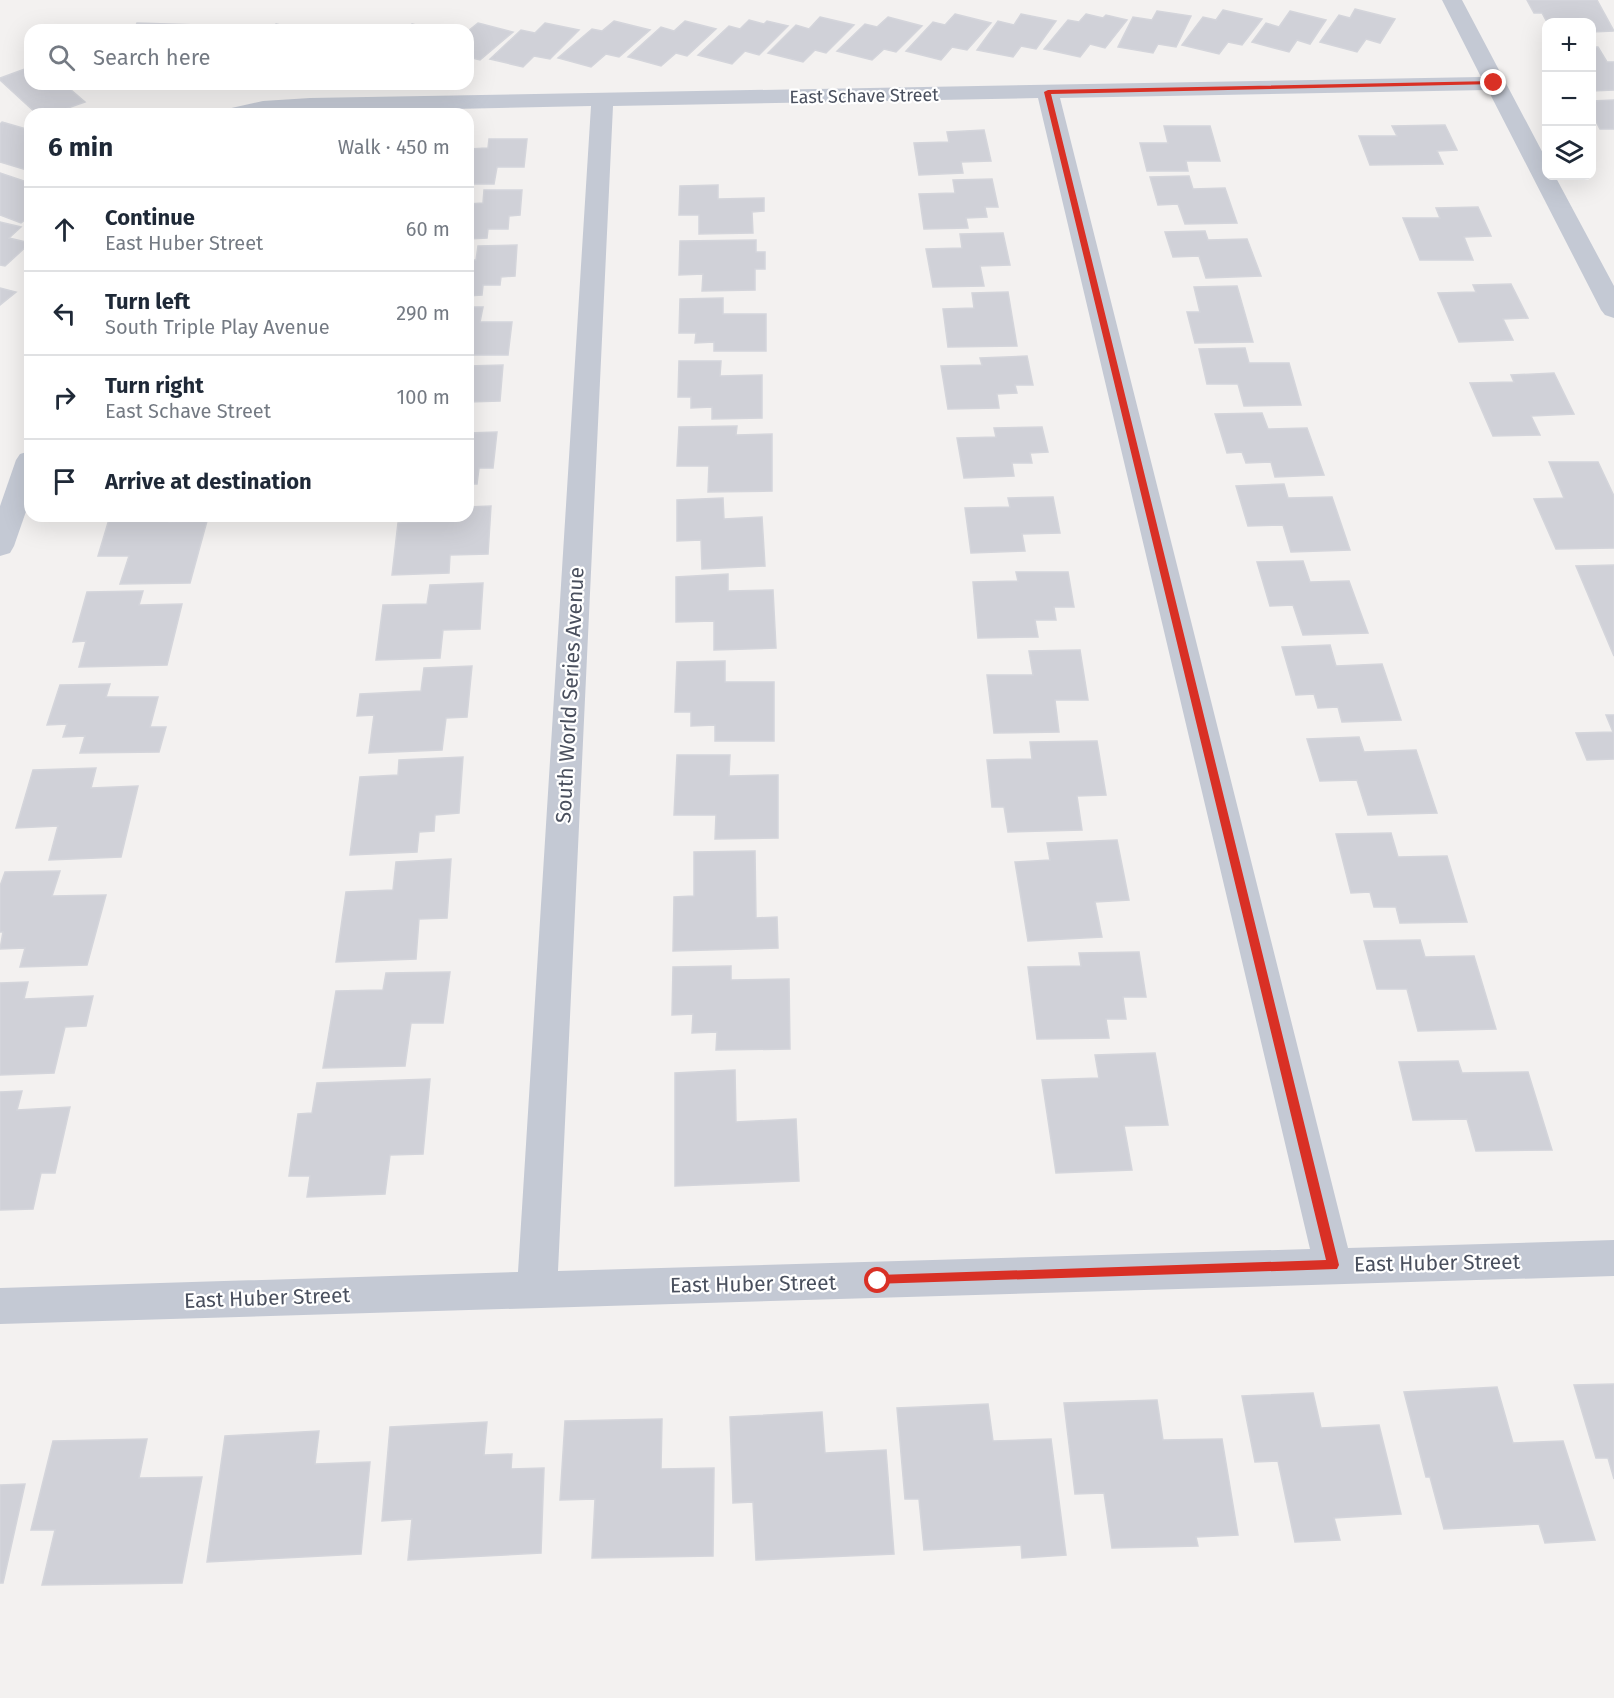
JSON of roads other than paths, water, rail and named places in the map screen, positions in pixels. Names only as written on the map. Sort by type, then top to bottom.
[{"type":"street","points":[[1452,0],[1614,310]]},
{"type":"street","name":"East Schave Street","points":[[262,108],[310,105],[1494,83]]},
{"type":"street","points":[[1048,92],[1333,1265]]},
{"type":"street","name":"South World Series Avenue","points":[[537,1289],[602,101]]},
{"type":"street","points":[[0,546],[24,477]]},
{"type":"street","name":"East Huber Street","points":[[0,1306],[1614,1258]]}]
